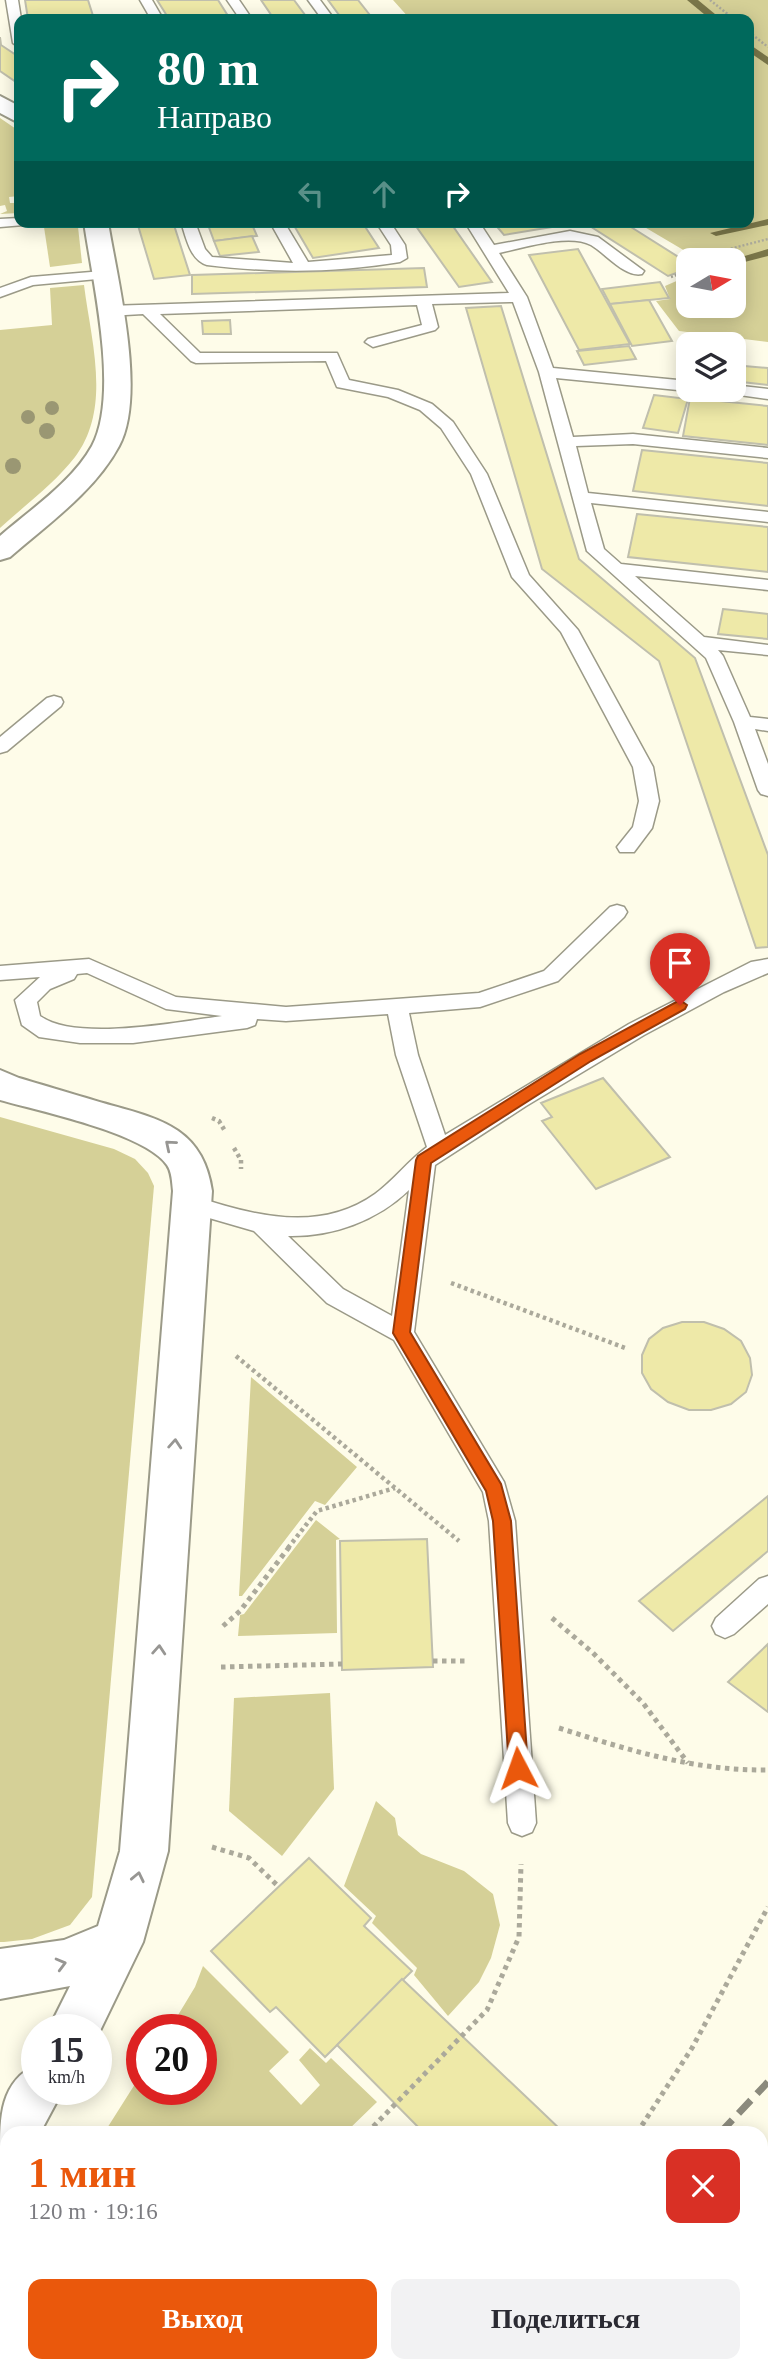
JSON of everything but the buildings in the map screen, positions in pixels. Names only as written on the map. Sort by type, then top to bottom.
[{"type":"street","points":[[0,551],[79,478],[107,443],[115,423],[118,403],[97,228]]},
{"type":"street","points":[[2,1086],[148,1130],[165,1139],[181,1155],[192,1175],[193,1205],[144,1851],[134,1899],[118,1942],[81,2014]]},
{"type":"street","points":[[0,1974],[64,1964],[118,1942]]},
{"type":"street","points":[[15,2126],[28,2105]]},
{"type":"lane","points":[[190,228],[198,250],[207,261],[302,265],[376,262],[400,258],[398,245],[387,228]]},
{"type":"lane","points":[[280,228],[302,265]]},
{"type":"lane","points":[[476,228],[519,297],[547,372],[596,551],[714,656],[743,722],[768,790]]},
{"type":"lane","points":[[492,250],[570,235],[593,240],[637,271]]},
{"type":"lane","points":[[0,293],[31,281],[103,275]]},
{"type":"lane","points":[[108,312],[519,297]]},
{"type":"lane","points":[[373,342],[430,327],[423,299]]},
{"type":"lane","points":[[147,310],[196,358],[332,356],[343,384],[392,393],[426,407],[447,425],[479,474],[521,577],[569,630],[643,767],[649,801],[642,828],[627,847]]},
{"type":"lane","points":[[547,372],[676,385]]},
{"type":"lane","points":[[746,392],[768,394]]},
{"type":"lane","points":[[566,442],[633,439],[768,453]]},
{"type":"lane","points":[[581,497],[768,517]]},
{"type":"lane","points":[[616,569],[768,585]]},
{"type":"lane","points":[[698,642],[768,650]]},
{"type":"lane","points":[[0,747],[54,702]]},
{"type":"lane","points":[[743,722],[768,725]]},
{"type":"lane","points":[[89,966],[43,984],[26,1000],[30,1020],[47,1032],[133,1035],[286,1014],[480,1000],[551,976],[617,912]]},
{"type":"lane","points":[[0,973],[89,966],[173,1004],[286,1014]]},
{"type":"lane","points":[[193,1205],[262,1225],[324,1225],[369,1207],[380,1202],[432,1155],[585,1058],[704,992],[758,967],[768,966]]},
{"type":"lane","points":[[397,1006],[432,1155],[410,1268],[402,1333]]},
{"type":"lane","points":[[262,1225],[335,1296],[402,1333],[495,1490],[502,1521],[522,1823]]},
{"type":"lane","points":[[725,1626],[768,1587]]},
{"type":"path","points":[[710,0],[728,14]]},
{"type":"path","points":[[754,36],[768,47]]},
{"type":"path","points":[[733,248],[768,239]]},
{"type":"path","points":[[410,1268],[628,1349]]},
{"type":"path","points":[[236,1356],[593,1653],[643,1703],[688,1763]]},
{"type":"path","points":[[223,1626],[240,1611],[317,1511],[395,1488]]},
{"type":"path","points":[[221,1667],[342,1664]]},
{"type":"path","points":[[515,1713],[639,1753],[744,1772],[768,1770]]},
{"type":"path","points":[[375,2126],[487,2010],[519,1937],[522,1823]]},
{"type":"path","points":[[212,1847],[249,1858],[279,1887]]},
{"type":"path","points":[[642,2126],[692,2048],[768,1907]]},
{"type":"shaded area","points":[[393,0],[768,0],[768,342],[746,339],[746,332],[679,331],[656,301],[670,299],[665,286],[676,281],[676,318],[746,318],[746,248],[680,248],[646,228],[754,228],[754,14],[406,14]]},
{"type":"shaded area","points":[[0,118],[14,128],[14,196],[9,197],[10,203],[14,203],[14,213],[0,214],[7,211],[5,205],[0,206]]},
{"type":"shaded area","points":[[44,228],[78,228],[82,263],[50,267]]},
{"type":"shaded area","points":[[84,285],[96,374],[93,417],[86,438],[75,457],[58,476],[0,528],[0,330],[52,325],[50,288]]},
{"type":"shaded area","points":[[0,1117],[114,1149],[135,1159],[148,1173],[154,1186],[92,1897],[70,1925],[32,1939],[4,1942],[0,1942]]},
{"type":"shaded area","points":[[251,1377],[357,1467],[325,1505],[315,1501],[242,1596],[239,1596]]},
{"type":"shaded area","points":[[316,1520],[340,1539],[336,1540],[337,1633],[238,1636],[240,1615],[244,1614]]},
{"type":"shaded area","points":[[330,1693],[334,1789],[282,1856],[229,1811],[234,1698]]},
{"type":"shaded area","points":[[376,1801],[395,1818],[398,1835],[421,1854],[464,1871],[493,1894],[500,1925],[491,1958],[479,1982],[448,2016],[414,1975],[417,1968],[372,1923],[376,1916],[344,1886]]},
{"type":"shaded area","points":[[203,1966],[289,2052],[269,2071],[301,2105],[320,2085],[299,2060],[310,2048],[326,2063],[331,2058],[377,2102],[352,2126],[108,2126],[126,2098],[126,2105],[217,2105],[217,2014],[179,2014],[195,1987]]},
{"type":"waterway","points":[[692,0],[710,14]]},
{"type":"waterway","points":[[754,51],[768,62]]},
{"type":"waterway","points":[[754,225],[768,222]]},
{"type":"waterway","points":[[716,233],[740,228]]},
{"type":"waterway","points":[[746,258],[768,252]]},
{"type":"railway","points":[[727,2126],[768,2082]]},
{"type":"route","points":[[518,1768],[502,1521],[495,1490],[402,1333],[424,1160],[585,1058],[680,1005]]}]
